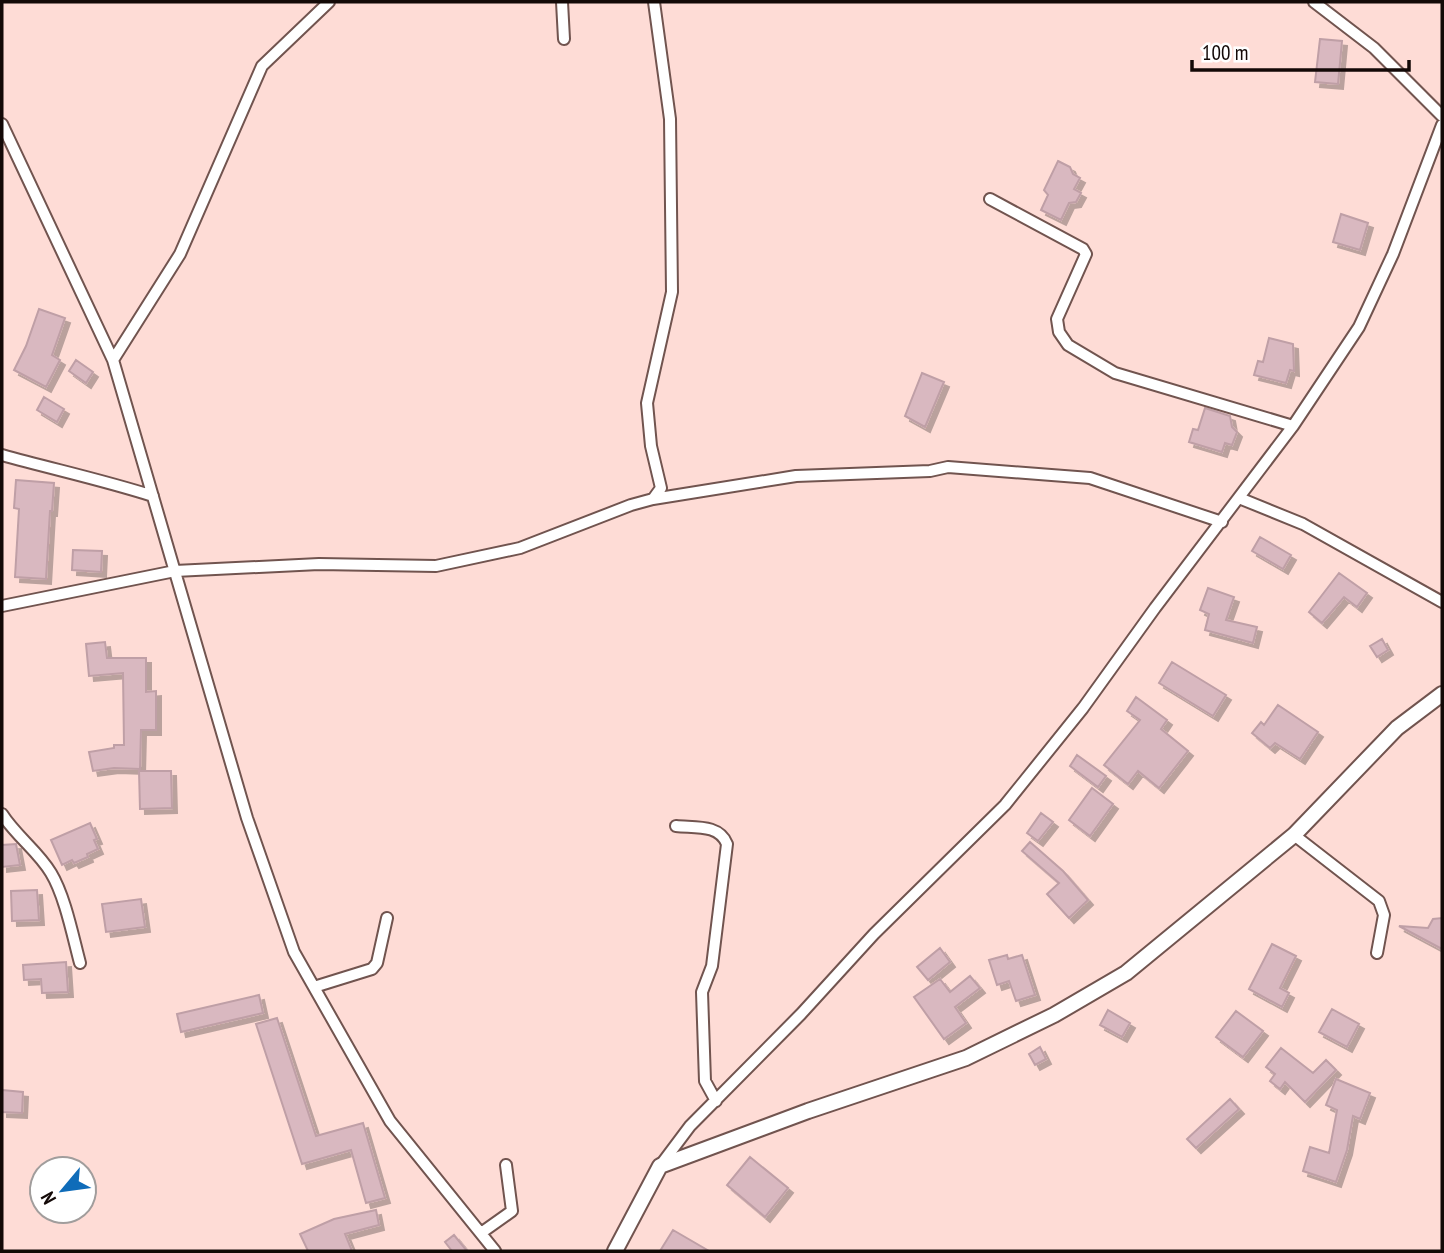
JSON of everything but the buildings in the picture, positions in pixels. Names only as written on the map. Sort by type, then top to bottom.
[{"type":"street","points":[[113,360],[180,254],[262,66],[329,2]]},
{"type":"street","points":[[562,2],[564,39]]},
{"type":"street","points":[[653,499],[661,488],[651,446],[647,403],[672,292],[670,119],[654,2]]},
{"type":"street","points":[[1314,2],[1374,48],[1442,116]]},
{"type":"street","points":[[2,124],[113,360],[247,818],[294,952],[390,1121],[495,1251]]},
{"type":"street","points":[[615,1251],[660,1166],[690,1126],[874,934],[1005,805],[1083,708],[1293,426],[1359,327],[1393,254],[1442,125]]},
{"type":"street","points":[[990,199],[1083,248],[1086,254],[1057,319],[1059,332],[1068,345],[1115,373],[1293,426]]},
{"type":"street","points":[[2,455],[81,474],[153,496]]},
{"type":"street","points":[[2,606],[175,571],[319,564],[436,566],[520,548],[653,499],[796,476],[930,471],[948,467],[1090,478],[1222,522]]},
{"type":"street","points":[[1239,498],[1303,524],[1442,602]]},
{"type":"street","points":[[660,1166],[808,1111],[966,1058],[1054,1015],[1125,973],[1294,835],[1397,728],[1442,694]]},
{"type":"street","points":[[2,814],[52,875],[80,963]]},
{"type":"street","points":[[676,826],[714,829],[723,835],[727,844],[712,966],[702,992],[705,1081],[716,1101]]},
{"type":"street","points":[[1294,835],[1379,901],[1384,915],[1377,953]]},
{"type":"street","points":[[314,987],[372,969],[377,963],[387,918]]},
{"type":"street","points":[[481,1233],[512,1211],[506,1165]]}]
